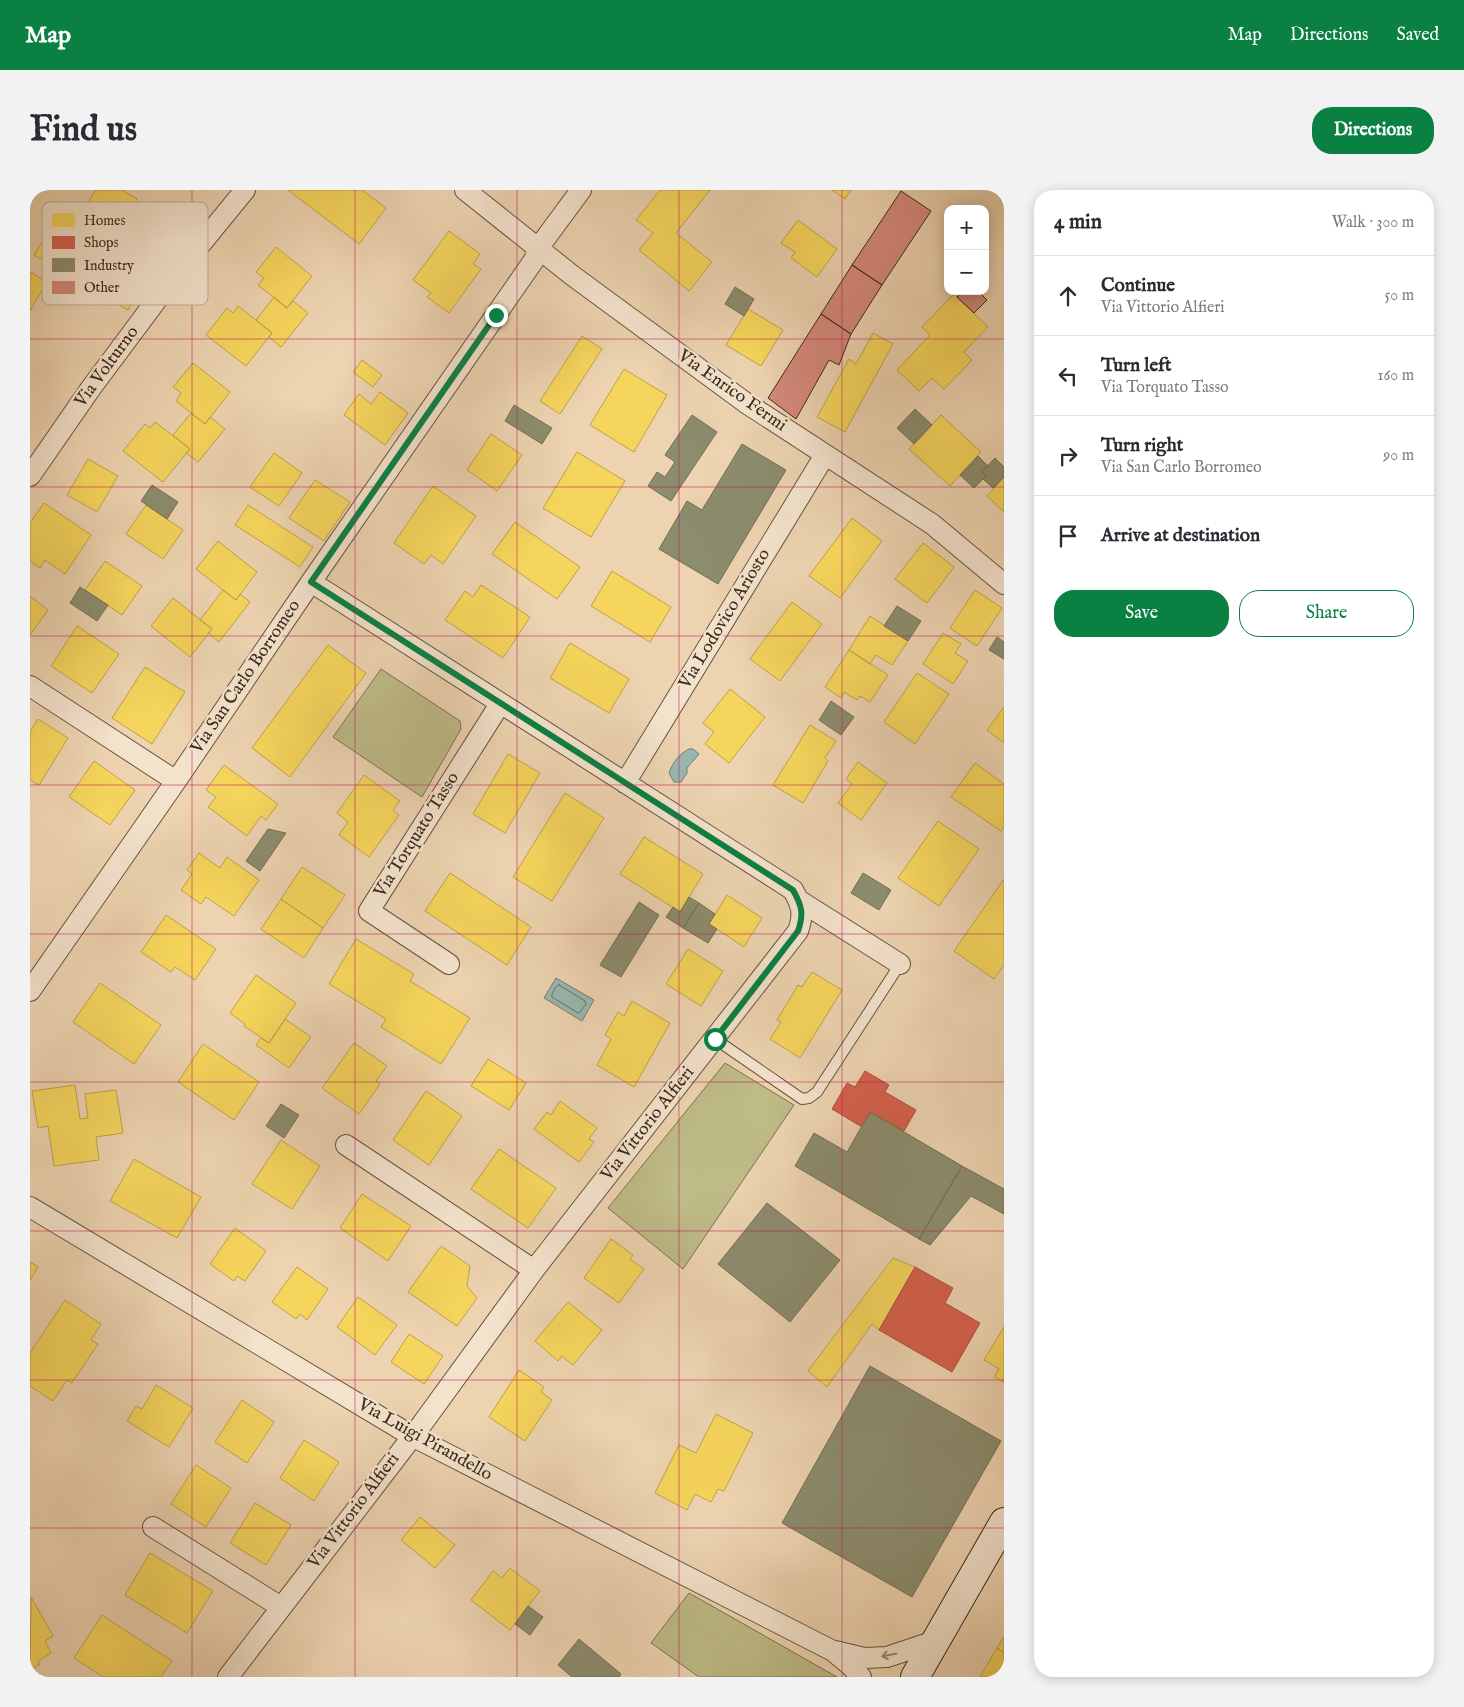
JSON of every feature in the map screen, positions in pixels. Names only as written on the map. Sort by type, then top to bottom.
[{"type":"main road","points":[[915,1677],[1004,1522]]},
{"type":"street","name":"Via Volturno","points":[[208,236],[245,190]]},
{"type":"street","name":"Via Enrico Fermi","points":[[465,190],[489,197],[539,248],[573,276],[746,403],[932,524],[1004,584]]},
{"type":"street","name":"Via San Carlo Borromeo","points":[[30,991],[529,268],[539,248],[580,190]]},
{"type":"street","name":"Via Volturno","points":[[30,476],[91,388],[153,305]]},
{"type":"street","name":"Via Lodovico Ariosto","points":[[625,783],[825,455]]},
{"type":"street","points":[[311,582],[793,890],[800,901],[900,964]]},
{"type":"street","points":[[30,686],[176,781]]},
{"type":"street","name":"Via Torquato Tasso","points":[[449,964],[369,911],[500,704]]},
{"type":"street","name":"Via Vittorio Alfieri","points":[[228,1677],[412,1436],[534,1270],[798,931],[802,918],[800,901]]},
{"type":"street","points":[[346,1145],[534,1270]]},
{"type":"street","name":"Via Luigi Pirandello","points":[[30,1207],[412,1436],[833,1651],[861,1677]]},
{"type":"street","points":[[153,1527],[281,1607]]},
{"type":"street","name":"Via Luigi Pirandello","points":[[833,1651],[864,1658],[887,1657],[935,1641]]},
{"type":"lane","points":[[715,1039],[802,1099],[809,1098],[817,1092],[900,964]]},
{"type":"shaded area","points":[[381,669],[460,721],[461,729],[422,797],[333,737]]},
{"type":"shaded area","points":[[725,1063],[794,1105],[683,1269],[608,1208]]},
{"type":"shaded area","points":[[689,1593],[837,1677],[699,1677],[651,1643]]},
{"type":"water","points":[[689,749],[693,749],[699,754],[687,768],[687,773],[681,782],[674,782],[669,773],[674,762]]},
{"type":"water","points":[[556,978],[594,1000],[582,1021],[544,998]]},
{"type":"building: Homes","points":[[95,190],[122,190],[137,199],[135,202],[89,202]]},
{"type":"building: Homes","points":[[288,190],[362,190],[386,208],[359,244]]},
{"type":"building: Homes","points":[[660,190],[710,190],[676,233],[712,262],[689,291],[639,250],[653,233],[636,220]]},
{"type":"building: Homes","points":[[832,190],[851,190],[845,199]]},
{"type":"building: Homes","points":[[798,220],[837,249],[817,277],[791,258],[795,252],[781,243]]},
{"type":"building: Homes","points":[[449,231],[480,254],[473,264],[481,269],[449,313],[427,297],[431,293],[413,280]]},
{"type":"building: Homes","points":[[42,242],[42,260],[34,255]]},
{"type":"building: Homes","points":[[276,247],[312,276],[287,308],[258,285],[264,278],[256,272]]},
{"type":"building: Homes","points":[[30,272],[42,279],[42,291],[30,311]]},
{"type":"building: Homes","points":[[955,295],[988,327],[964,352],[972,360],[944,389],[932,378],[919,391],[897,370],[930,335],[922,327]]},
{"type":"building: Homes","points":[[274,297],[287,308],[293,301],[308,313],[281,347],[269,337],[272,333],[256,320]]},
{"type":"building: Homes","points":[[119,305],[131,305],[128,310]]},
{"type":"building: Homes","points":[[238,306],[272,333],[246,366],[206,335],[227,308],[233,313]]},
{"type":"building: Homes","points":[[748,309],[783,330],[761,366],[726,345]]},
{"type":"building: Homes","points":[[873,333],[893,344],[845,432],[817,417],[849,359],[856,364]]},
{"type":"building: Homes","points":[[582,336],[602,349],[560,414],[540,401]]},
{"type":"building: Homes","points":[[362,360],[382,375],[373,387],[353,372]]},
{"type":"building: Homes","points":[[193,363],[230,392],[205,424],[176,401],[181,393],[173,387]]},
{"type":"building: Homes","points":[[624,369],[667,395],[634,452],[590,425]]},
{"type":"building: Homes","points":[[380,392],[408,413],[385,445],[344,415],[359,394],[371,404]]},
{"type":"building: Homes","points":[[191,413],[205,424],[210,417],[225,429],[198,462],[186,453],[190,449],[173,435]]},
{"type":"building: Homes","points":[[941,415],[981,452],[950,486],[909,449]]},
{"type":"building: Homes","points":[[155,422],[190,449],[163,482],[123,451],[145,424],[150,428]]},
{"type":"building: Homes","points":[[491,434],[522,455],[497,491],[467,470]]},
{"type":"building: Homes","points":[[577,452],[625,481],[591,537],[543,508]]},
{"type":"building: Homes","points":[[274,453],[302,473],[279,506],[250,487]]},
{"type":"building: Homes","points":[[88,459],[118,476],[97,512],[67,495]]},
{"type":"building: Homes","points":[[1004,477],[1004,512],[987,496]]},
{"type":"building: Homes","points":[[315,480],[350,502],[324,541],[289,518]]},
{"type":"building: Homes","points":[[433,486],[476,516],[443,564],[431,555],[424,564],[394,543]]},
{"type":"building: Homes","points":[[44,503],[91,535],[65,574],[45,560],[40,568],[30,561],[30,523]]},
{"type":"building: Homes","points":[[146,505],[183,530],[163,559],[126,534]]},
{"type":"building: Homes","points":[[248,505],[313,547],[300,567],[235,525]]},
{"type":"building: Homes","points":[[852,518],[882,541],[840,598],[809,576]]},
{"type":"building: Homes","points":[[515,522],[580,567],[557,599],[492,554]]},
{"type":"building: Homes","points":[[218,541],[257,572],[236,600],[196,569]]},
{"type":"building: Homes","points":[[923,543],[954,567],[927,603],[895,579]]},
{"type":"building: Homes","points":[[105,561],[142,586],[122,615],[85,590]]},
{"type":"building: Homes","points":[[612,571],[671,607],[650,642],[591,606]]},
{"type":"building: Homes","points":[[481,585],[530,617],[503,658],[445,620],[465,591],[473,597]]},
{"type":"building: Homes","points":[[223,590],[236,600],[240,594],[250,602],[219,642],[208,633],[212,629],[200,620]]},
{"type":"building: Homes","points":[[975,590],[1002,608],[977,646],[950,628]]},
{"type":"building: Homes","points":[[30,596],[48,610],[30,635]]},
{"type":"building: Homes","points":[[173,598],[212,629],[190,657],[151,626]]},
{"type":"building: Homes","points":[[792,602],[822,624],[780,681],[750,659]]},
{"type":"building: Homes","points":[[870,616],[908,641],[892,665],[876,655],[870,664],[849,650]]},
{"type":"building: Homes","points":[[77,626],[119,654],[92,693],[51,666]]},
{"type":"building: Homes","points":[[943,633],[961,644],[955,653],[968,661],[953,684],[923,664]]},
{"type":"building: Homes","points":[[570,643],[629,679],[609,713],[550,678]]},
{"type":"building: Homes","points":[[328,645],[366,673],[290,777],[252,748]]},
{"type":"building: Homes","points":[[849,650],[888,675],[870,702],[860,696],[857,700],[844,692],[841,698],[825,687]]},
{"type":"building: Homes","points":[[145,667],[185,692],[152,744],[112,718]]},
{"type":"building: Homes","points":[[917,673],[949,694],[915,744],[884,722]]},
{"type":"building: Homes","points":[[730,689],[765,717],[729,763],[705,744],[714,732],[703,723]]},
{"type":"building: Homes","points":[[1004,707],[1004,743],[987,730]]},
{"type":"building: Homes","points":[[38,719],[68,738],[39,785],[30,780],[30,732]]},
{"type":"building: Homes","points":[[810,725],[836,741],[825,758],[828,761],[803,803],[773,785]]},
{"type":"building: Homes","points":[[508,754],[540,773],[505,833],[473,814]]},
{"type":"building: Homes","points":[[94,761],[135,790],[110,825],[69,797]]},
{"type":"building: Homes","points":[[858,762],[887,783],[861,820],[838,803],[852,784],[846,779]]},
{"type":"building: Homes","points":[[975,763],[1004,784],[1004,827],[1001,831],[951,797]]},
{"type":"building: Homes","points":[[224,765],[278,804],[266,820],[261,816],[247,836],[208,807],[216,797],[206,790]]},
{"type":"building: Homes","points":[[364,775],[400,801],[393,810],[399,815],[369,857],[339,835],[348,822],[337,813]]},
{"type":"building: Homes","points":[[565,793],[604,818],[552,901],[513,877]]},
{"type":"building: Homes","points":[[938,821],[979,849],[939,906],[898,878]]},
{"type":"building: Homes","points":[[644,837],[703,874],[680,912],[620,874]]},
{"type":"building: Homes","points":[[199,853],[220,868],[227,857],[259,880],[234,916],[206,897],[201,904],[181,890],[192,874],[187,870]]},
{"type":"building: Homes","points":[[302,867],[345,895],[323,928],[281,899]]},
{"type":"building: Homes","points":[[450,873],[531,927],[507,965],[425,911]]},
{"type":"building: Homes","points":[[1004,879],[1004,965],[994,979],[954,951]]},
{"type":"building: Homes","points":[[727,895],[762,918],[744,947],[709,924]]},
{"type":"building: Homes","points":[[281,899],[323,928],[304,958],[261,929]]},
{"type":"building: Homes","points":[[166,915],[216,949],[195,980],[175,967],[171,972],[141,952]]},
{"type":"building: Homes","points":[[356,939],[414,974],[410,981],[470,1018],[441,1064],[381,1027],[386,1019],[329,984]]},
{"type":"building: Homes","points":[[688,949],[723,971],[701,1006],[666,984]]},
{"type":"building: Homes","points":[[812,972],[842,990],[800,1058],[770,1039],[781,1022],[777,1020],[798,985],[802,987]]},
{"type":"building: Homes","points":[[256,975],[296,1003],[269,1043],[244,1026],[245,1024],[230,1013]]},
{"type":"building: Homes","points":[[100,983],[161,1025],[134,1064],[73,1022]]},
{"type":"building: Homes","points":[[632,1001],[670,1023],[634,1087],[597,1065],[611,1039],[605,1035],[618,1012],[624,1016]]},
{"type":"building: Homes","points":[[285,1019],[311,1037],[289,1068],[256,1045],[261,1038],[269,1043]]},
{"type":"building: Homes","points":[[354,1043],[387,1066],[376,1081],[380,1084],[359,1114],[322,1088]]},
{"type":"building: Homes","points":[[203,1044],[259,1082],[234,1120],[178,1082]]},
{"type":"building: Homes","points":[[488,1059],[526,1083],[509,1110],[471,1086]]},
{"type":"building: Homes","points":[[75,1085],[80,1119],[88,1118],[85,1094],[116,1090],[123,1133],[96,1137],[99,1160],[54,1166],[48,1126],[38,1128],[32,1091]]},
{"type":"building: Homes","points":[[426,1091],[462,1116],[429,1165],[393,1140]]},
{"type":"building: Homes","points":[[560,1101],[597,1128],[589,1139],[594,1142],[579,1162],[534,1129],[547,1112],[551,1115]]},
{"type":"building: Homes","points":[[281,1140],[320,1166],[292,1209],[252,1184]]},
{"type":"building: Homes","points":[[499,1149],[556,1188],[528,1228],[471,1189]]},
{"type":"building: Homes","points":[[134,1159],[201,1197],[177,1238],[110,1201]]},
{"type":"building: Homes","points":[[362,1194],[411,1226],[388,1261],[340,1228]]},
{"type":"building: Homes","points":[[235,1228],[266,1251],[245,1281],[237,1276],[234,1281],[210,1264]]},
{"type":"building: Homes","points":[[611,1239],[633,1255],[630,1259],[644,1269],[619,1303],[584,1278]]},
{"type":"building: Homes","points":[[441,1246],[470,1266],[467,1286],[477,1298],[457,1326],[408,1292]]},
{"type":"building: Homes","points":[[893,1258],[915,1267],[879,1330],[872,1324],[827,1387],[808,1371]]},
{"type":"building: Homes","points":[[30,1262],[38,1267],[30,1280]]},
{"type":"building: Homes","points":[[297,1267],[328,1289],[307,1320],[300,1314],[296,1319],[272,1302]]},
{"type":"building: Homes","points":[[358,1297],[397,1325],[375,1355],[337,1327]]},
{"type":"building: Homes","points":[[65,1300],[101,1324],[91,1340],[98,1344],[72,1383],[67,1380],[53,1401],[30,1386],[30,1353]]},
{"type":"building: Homes","points":[[568,1302],[602,1330],[573,1365],[562,1356],[558,1361],[535,1341]]},
{"type":"building: Homes","points":[[1004,1327],[1004,1382],[994,1377],[999,1369],[984,1360]]},
{"type":"building: Homes","points":[[409,1334],[443,1356],[424,1384],[391,1362]]},
{"type":"building: Homes","points":[[519,1370],[544,1387],[541,1392],[552,1400],[525,1441],[489,1417]]},
{"type":"building: Homes","points":[[156,1385],[193,1408],[169,1447],[127,1421],[136,1406],[142,1409]]},
{"type":"building: Homes","points":[[242,1400],[274,1422],[247,1463],[215,1442]]},
{"type":"building: Homes","points":[[716,1414],[753,1433],[724,1491],[718,1489],[711,1502],[695,1494],[687,1510],[655,1493],[679,1445],[696,1453]]},
{"type":"building: Homes","points":[[304,1440],[339,1462],[314,1501],[280,1478]]},
{"type":"building: Homes","points":[[196,1465],[231,1488],[206,1527],[171,1504]]},
{"type":"building: Homes","points":[[255,1503],[291,1525],[266,1565],[230,1543]]},
{"type":"building: Homes","points":[[420,1517],[455,1545],[435,1568],[401,1540]]},
{"type":"building: Homes","points":[[150,1553],[213,1591],[187,1633],[125,1595]]},
{"type":"building: Homes","points":[[510,1568],[540,1591],[510,1630],[471,1600],[493,1571],[502,1578]]},
{"type":"building: Homes","points":[[31,1597],[53,1636],[45,1641],[51,1653],[38,1661],[40,1664],[30,1670]]},
{"type":"building: Homes","points":[[102,1615],[172,1661],[161,1677],[103,1677],[74,1658]]},
{"type":"building: Homes","points":[[1004,1637],[1004,1653],[997,1648]]},
{"type":"building: Homes","points":[[997,1648],[1004,1653],[1004,1677],[980,1677]]},
{"type":"building: Shops","points":[[865,1071],[889,1085],[885,1092],[916,1110],[904,1131],[870,1112],[862,1127],[832,1109],[847,1083],[855,1087]]},
{"type":"building: Shops","points":[[915,1267],[953,1288],[945,1303],[980,1323],[952,1372],[879,1330]]},
{"type":"building: Industry","points":[[735,287],[754,299],[744,316],[725,304]]},
{"type":"building: Industry","points":[[514,405],[552,428],[542,444],[505,421]]},
{"type":"building: Industry","points":[[915,409],[932,425],[914,444],[897,428]]},
{"type":"building: Industry","points":[[692,415],[717,432],[671,501],[648,486],[657,472],[665,477],[675,462],[665,455]]},
{"type":"building: Industry","points":[[742,444],[786,470],[718,584],[659,549],[687,501],[702,510]]},
{"type":"building: Industry","points":[[978,456],[988,466],[982,472],[986,476],[974,488],[960,475]]},
{"type":"building: Industry","points":[[995,458],[1004,467],[1004,477],[993,488],[983,479],[986,476],[982,472]]},
{"type":"building: Industry","points":[[152,485],[178,502],[167,519],[141,501]]},
{"type":"building: Industry","points":[[80,587],[108,605],[97,621],[70,603]]},
{"type":"building: Industry","points":[[897,606],[921,621],[908,641],[884,626]]},
{"type":"building: Industry","points":[[997,637],[1004,642],[1004,659],[989,650]]},
{"type":"building: Industry","points":[[831,701],[854,717],[841,735],[819,720]]},
{"type":"building: Industry","points":[[268,829],[286,833],[260,871],[246,861]]},
{"type":"building: Industry","points":[[863,873],[891,890],[879,910],[851,893]]},
{"type":"building: Industry","points":[[689,897],[699,903],[683,928],[666,917],[673,907],[680,912]]},
{"type":"building: Industry","points":[[639,902],[659,915],[621,977],[600,965]]},
{"type":"building: Industry","points":[[699,903],[715,914],[709,924],[717,929],[708,943],[683,928]]},
{"type":"building: Industry","points":[[281,1104],[299,1115],[284,1138],[266,1126]]},
{"type":"building: Industry","points":[[870,1112],[962,1166],[919,1239],[795,1166],[814,1133],[847,1152]]},
{"type":"building: Industry","points":[[962,1166],[1004,1189],[1004,1214],[971,1196],[930,1245],[919,1239]]},
{"type":"building: Industry","points":[[767,1203],[840,1260],[790,1322],[718,1264]]},
{"type":"building: Industry","points":[[870,1366],[1001,1441],[912,1597],[782,1523]]},
{"type":"building: Industry","points":[[528,1606],[543,1617],[530,1635],[515,1624]]},
{"type":"building: Industry","points":[[579,1639],[621,1674],[619,1677],[572,1677],[558,1665]]},
{"type":"building: Other","points":[[901,191],[931,211],[882,285],[852,265]]},
{"type":"building: Other","points":[[852,265],[882,285],[851,334],[821,314]]},
{"type":"building: Other","points":[[959,295],[982,295],[987,300],[974,313],[957,297]]},
{"type":"building: Other","points":[[821,314],[851,334],[839,365],[829,360],[796,419],[768,398]]},
{"type":"route","points":[[496,315],[311,582],[793,890],[800,901],[802,918],[798,931],[715,1039]]}]
